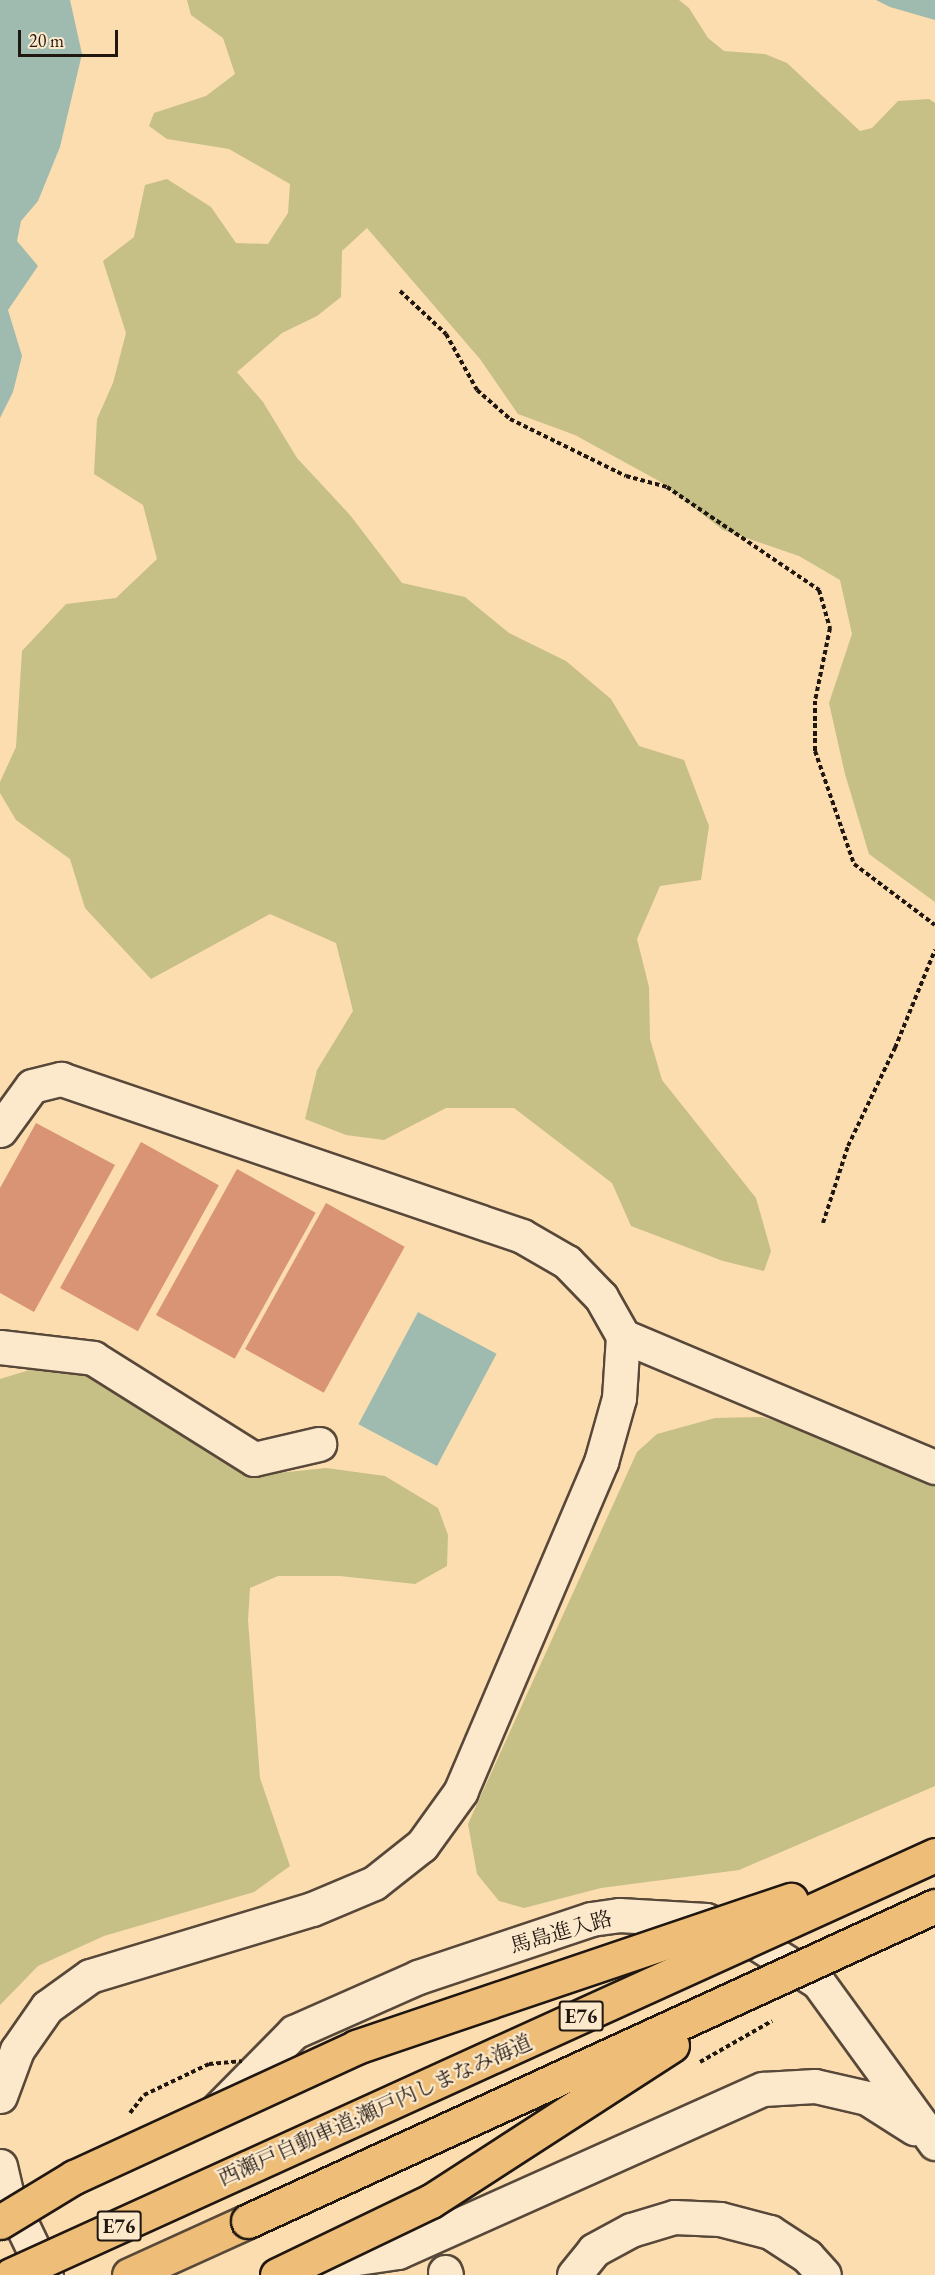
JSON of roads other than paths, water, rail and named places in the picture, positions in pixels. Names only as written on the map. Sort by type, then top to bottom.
[{"type":"highway","points":[[0,2222],[74,2177],[356,2048],[935,1853]]},
{"type":"highway","name":"西瀬戸自動車道;瀬戸内しまなみ海道","points":[[11,2275],[935,1853]]},
{"type":"highway","name":"E76","points":[[129,2275],[935,1906]]},
{"type":"highway","points":[[287,2271],[431,2201],[766,1983]]},
{"type":"street","points":[[0,1130],[32,1086],[61,1079],[522,1236],[567,1262],[601,1297],[623,1336],[619,1398],[601,1462],[461,1791],[422,1845],[374,1883],[312,1909],[90,1976],[47,2007],[17,2050],[0,2096]]},
{"type":"street","points":[[623,1336],[935,1467]]},
{"type":"street","points":[[0,1347],[93,1358],[254,1460],[319,1444]]},
{"type":"street","name":"馬島進入路","points":[[216,2111],[294,2032],[418,1977],[591,1919],[619,1915],[706,1920],[753,1941],[818,1982],[933,2141]]},
{"type":"street","name":"馬島進入路","points":[[287,2271],[399,2252],[763,2089],[815,2086],[867,2098],[933,2141]]},
{"type":"street","points":[[0,2166],[6,2192],[46,2275]]},
{"type":"street","points":[[574,2275],[594,2250],[631,2230],[675,2217],[720,2219],[770,2232],[807,2256],[824,2275]]}]
